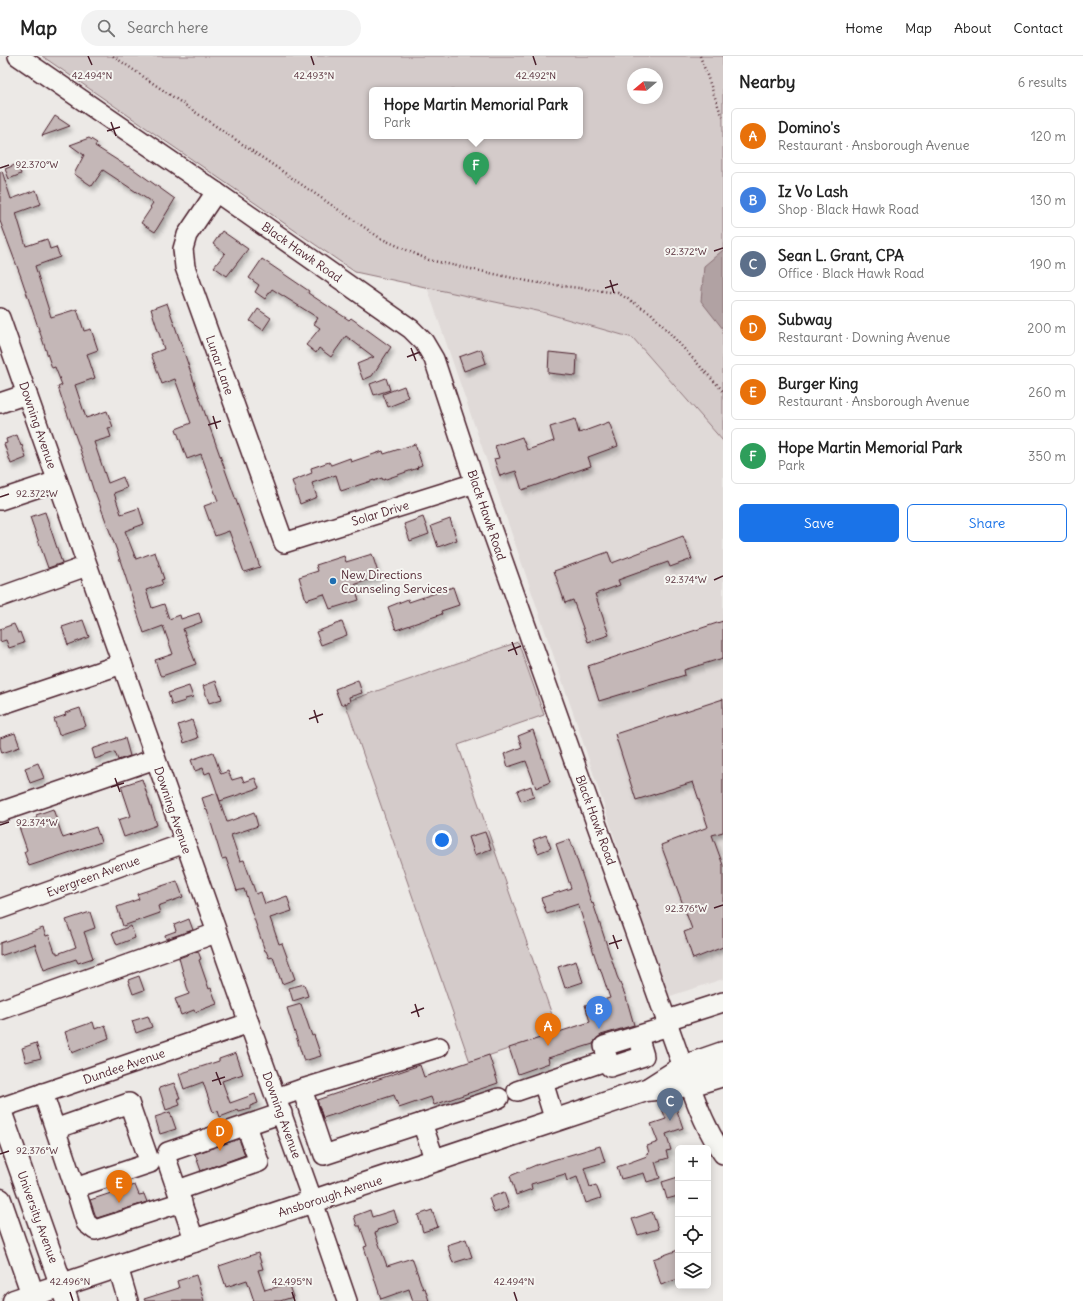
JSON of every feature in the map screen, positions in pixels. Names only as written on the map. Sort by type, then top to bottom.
[{"type":"main road","name":"Ansborough Avenue","points":[[28,1299],[64,1293],[118,1267],[687,1076],[723,1053]]},
{"type":"main road","name":"Ansborough Avenue","points":[[687,1076],[723,1075]]},
{"type":"main road","name":"University Avenue","points":[[0,1111],[64,1293]]},
{"type":"main road","points":[[0,1200],[28,1299]]},
{"type":"street","name":"Black Hawk Road","points":[[18,56],[216,192],[411,329],[424,342],[434,359],[475,483],[687,1076],[704,1122],[713,1140],[723,1154]]},
{"type":"street","name":"Lunar Lane","points":[[216,192],[187,235],[183,249],[186,267],[284,543]]},
{"type":"street","name":"Downing Avenue","points":[[0,318],[347,1301]]},
{"type":"street","points":[[0,403],[27,394]]},
{"type":"street","points":[[0,500],[57,480]]},
{"type":"street","name":"Solar Drive","points":[[284,543],[475,483]]},
{"type":"street","points":[[0,597],[87,566]]},
{"type":"street","points":[[0,705],[122,664]]},
{"type":"street","points":[[0,812],[155,759]]},
{"type":"street","name":"Evergreen Avenue","points":[[0,909],[185,843]]},
{"type":"street","points":[[0,1010],[216,933]]},
{"type":"street","points":[[517,1091],[608,1060],[604,1046],[638,1036],[723,1002]]},
{"type":"street","name":"Dundee Avenue","points":[[0,1108],[249,1023]]},
{"type":"street","points":[[75,1188],[158,1161],[168,1152],[246,1126],[279,1106],[302,1089],[439,1047]]},
{"type":"street","points":[[543,1082],[555,1121]]},
{"type":"street","points":[[302,1089],[324,1156],[499,1098]]},
{"type":"street","points":[[43,1093],[86,1223],[95,1230],[259,1162],[246,1126]]},
{"type":"street","points":[[55,1129],[129,1103],[158,1161],[180,1196],[194,1242]]},
{"type":"street","points":[[422,1123],[435,1161]]},
{"type":"street","points":[[118,1267],[128,1301]]},
{"type":"path","points":[[113,56],[380,238],[429,260],[532,282],[618,293],[651,313],[723,391]]},
{"type":"path","points":[[700,56],[720,112],[723,116]]},
{"type":"shaded area","points":[[42,56],[723,56],[723,441],[633,338],[542,312],[355,272]]},
{"type":"shaded area","points":[[723,250],[723,329],[701,301],[704,266]]},
{"type":"shaded area","points":[[427,287],[542,312],[633,338],[723,441],[723,979],[667,997],[578,727]]},
{"type":"shaded area","points":[[518,642],[544,715],[458,745],[558,1032],[470,1062],[345,702]]},
{"type":"building","points":[[55,116],[70,126],[42,136]]},
{"type":"building","points":[[89,138],[97,143],[95,146],[128,167],[129,166],[175,199],[155,232],[141,223],[153,203],[103,170],[92,186],[74,174],[84,155],[70,145]]},
{"type":"building","points":[[17,164],[21,174],[9,179],[5,169]]},
{"type":"building","points":[[2,171],[11,199],[36,190],[41,204],[16,213],[26,246],[47,239],[50,249],[56,247],[60,257],[35,266],[51,317],[77,309],[84,331],[91,329],[98,350],[87,354],[95,378],[75,385],[86,418],[107,411],[113,427],[108,428],[111,437],[94,442],[108,483],[123,477],[127,488],[114,493],[121,514],[139,508],[144,524],[125,531],[136,559],[155,552],[164,579],[161,580],[163,584],[146,590],[152,608],[164,604],[169,619],[180,615],[181,619],[199,613],[202,622],[183,629],[196,664],[162,676],[160,675],[155,660],[173,654],[163,626],[144,633],[117,551],[94,492],[58,387],[62,385],[55,367],[52,368],[0,221],[0,172]]},
{"type":"building","points":[[222,231],[248,249],[227,276],[214,267],[225,253],[213,244]]},
{"type":"building","points":[[262,259],[309,291],[308,293],[349,320],[351,318],[391,347],[372,376],[363,380],[357,364],[374,357],[346,336],[331,357],[319,348],[316,353],[306,345],[320,328],[314,324],[318,318],[272,289],[265,299],[255,292],[259,285],[249,278]]},
{"type":"building","points":[[167,303],[260,567],[244,572],[229,531],[215,536],[204,506],[218,501],[201,454],[187,459],[176,429],[191,423],[175,379],[162,384],[151,354],[164,349],[151,309]]},
{"type":"building","points":[[258,309],[271,318],[263,330],[250,321]]},
{"type":"building","points":[[481,349],[486,363],[464,371],[459,357]]},
{"type":"building","points":[[549,352],[577,355],[576,376],[548,373]]},
{"type":"building","points":[[386,378],[390,390],[374,395],[370,384]]},
{"type":"building","points":[[404,386],[408,397],[403,399],[403,401],[388,407],[383,394]]},
{"type":"building","points":[[575,419],[579,433],[609,422],[618,446],[588,457],[591,466],[522,490],[516,471],[500,476],[494,459],[499,458],[495,446],[522,437],[527,450],[554,441],[550,427]]},
{"type":"building","points":[[17,435],[26,458],[11,464],[4,444],[7,443],[6,439]]},
{"type":"building","points":[[415,444],[422,465],[417,467],[418,468],[383,480],[382,478],[374,480],[341,491],[336,475],[312,483],[317,497],[300,504],[292,481],[312,473],[311,468],[329,462],[331,465],[350,458],[351,462],[383,451],[384,454]]},
{"type":"building","points":[[45,512],[62,563],[48,568],[30,517]]},
{"type":"building","points":[[423,517],[429,534],[410,541],[404,524]]},
{"type":"building","points":[[450,519],[457,540],[438,547],[431,526]]},
{"type":"building","points":[[683,536],[692,559],[670,567],[668,562],[618,580],[620,585],[595,594],[609,635],[588,642],[573,600],[565,603],[554,571],[608,552],[612,563]]},
{"type":"building","name":"New Directions Counseling Services","points":[[372,554],[379,576],[354,585],[359,600],[330,609],[324,594],[306,600],[299,577],[318,571],[316,565],[344,556],[346,562]]},
{"type":"building","points":[[453,587],[459,605],[441,611],[442,614],[396,630],[388,607],[408,599],[409,602]]},
{"type":"building","points":[[83,620],[89,637],[68,645],[62,627]]},
{"type":"building","points":[[723,621],[723,658],[684,670],[685,675],[599,701],[588,666]]},
{"type":"building","points":[[342,622],[347,635],[321,645],[316,632]]},
{"type":"building","points":[[14,624],[18,633],[20,632],[24,643],[9,648],[6,640],[0,642],[0,629]]},
{"type":"building","points":[[358,680],[362,693],[349,697],[350,702],[341,705],[335,689]]},
{"type":"building","points":[[216,681],[222,699],[209,703],[203,686]]},
{"type":"building","points":[[189,686],[193,697],[172,705],[168,693]]},
{"type":"building","points":[[723,699],[723,832],[712,835],[723,865],[723,947],[693,959],[684,932],[692,929],[661,845],[708,827],[693,782],[636,800],[615,734]]},
{"type":"building","points":[[80,708],[86,726],[59,735],[54,719],[66,715],[65,713]]},
{"type":"building","points":[[192,720],[198,738],[184,743],[178,725]]},
{"type":"building","points":[[533,730],[550,782],[536,788],[526,761],[508,767],[504,754],[522,747],[518,736]]},
{"type":"building","points":[[15,733],[20,747],[2,753],[0,738]]},
{"type":"building","points":[[125,738],[130,756],[118,760],[115,752],[95,759],[92,749]]},
{"type":"building","points":[[213,752],[221,774],[228,771],[232,780],[242,777],[244,782],[255,778],[259,788],[220,801],[210,772],[205,774],[203,768],[195,771],[191,760]]},
{"type":"building","points":[[38,763],[44,778],[30,783],[25,768]]},
{"type":"building","points":[[142,779],[157,825],[124,837],[118,820],[131,816],[121,786]]},
{"type":"building","points":[[531,786],[534,797],[521,801],[517,791]]},
{"type":"building","points":[[217,793],[227,822],[254,812],[258,826],[231,835],[240,861],[244,860],[256,894],[261,892],[265,904],[287,896],[292,911],[270,918],[279,944],[282,943],[295,979],[282,984],[273,957],[269,958],[265,951],[244,889],[237,891],[226,858],[222,859],[202,798]]},
{"type":"building","points":[[53,809],[63,838],[96,827],[101,842],[29,866],[24,852],[27,850],[18,824],[37,818],[36,815]]},
{"type":"building","points":[[485,832],[491,849],[475,855],[469,837]]},
{"type":"building","points":[[546,835],[551,848],[538,853],[533,840]]},
{"type":"building","points":[[570,839],[617,976],[626,997],[634,1025],[601,1035],[593,1044],[548,1058],[549,1063],[518,1074],[509,1048],[590,1022],[585,1005],[610,998],[578,904],[547,914],[541,898],[571,888],[556,844]]},
{"type":"building","points":[[177,881],[183,897],[158,906],[160,913],[123,926],[117,907],[139,899],[137,894]]},
{"type":"building","points":[[90,912],[95,928],[84,932],[93,958],[78,963],[76,959],[44,970],[35,944],[0,956],[0,943],[43,928],[46,936],[49,935],[57,954],[76,947],[66,920]]},
{"type":"building","points":[[189,919],[193,930],[166,939],[165,935],[176,931],[174,925]]},
{"type":"building","points":[[131,926],[135,938],[117,945],[112,933]]},
{"type":"building","points":[[198,951],[201,959],[199,960],[209,989],[211,988],[217,1004],[195,1012],[194,1010],[181,1015],[175,999],[189,994],[179,958]]},
{"type":"building","points":[[576,961],[583,982],[565,988],[558,967]]},
{"type":"building","points":[[139,976],[144,990],[133,994],[128,980]]},
{"type":"building","points":[[304,984],[308,996],[293,1001],[289,988]]},
{"type":"building","points":[[301,1004],[312,1036],[314,1035],[321,1056],[304,1061],[287,1008]]},
{"type":"building","points":[[148,1016],[152,1027],[136,1033],[132,1021]]},
{"type":"building","points":[[93,1022],[95,1029],[105,1025],[109,1038],[72,1053],[65,1032]]},
{"type":"building","points":[[36,1043],[41,1058],[26,1062],[22,1048]]},
{"type":"building","points":[[236,1053],[243,1074],[222,1081],[230,1103],[255,1094],[258,1103],[250,1106],[250,1109],[239,1112],[238,1110],[220,1117],[218,1111],[213,1112],[203,1082],[184,1089],[179,1074],[219,1061],[219,1059]]},
{"type":"building","points":[[489,1055],[498,1083],[434,1105],[431,1097],[399,1108],[394,1095],[323,1118],[317,1100],[420,1065],[424,1077]]},
{"type":"building","points":[[174,1083],[180,1098],[178,1098],[180,1105],[166,1110],[159,1088]]},
{"type":"building","points":[[675,1105],[683,1128],[666,1134],[671,1150],[666,1151],[668,1158],[655,1162],[660,1178],[647,1182],[644,1173],[621,1179],[617,1167],[647,1156],[646,1154],[649,1153],[647,1146],[658,1142],[651,1124],[666,1119],[662,1109]]},
{"type":"building","points":[[170,1112],[176,1129],[160,1134],[155,1117]]},
{"type":"building","points":[[239,1139],[245,1155],[201,1171],[195,1154]]},
{"type":"building","points":[[600,1146],[605,1162],[584,1168],[590,1187],[596,1185],[601,1198],[586,1203],[577,1177],[567,1181],[565,1174],[531,1184],[532,1189],[516,1195],[510,1176],[536,1165]]},
{"type":"building","points":[[675,1178],[675,1197],[667,1199],[662,1182]]},
{"type":"building","points":[[135,1185],[139,1195],[144,1194],[147,1202],[97,1218],[96,1217],[90,1200]]},
{"type":"building","points":[[504,1192],[509,1207],[494,1213],[489,1198]]},
{"type":"building","points":[[370,1210],[372,1217],[394,1210],[398,1223],[377,1230],[378,1232],[375,1233],[387,1266],[412,1258],[429,1301],[413,1301],[409,1289],[381,1299],[364,1247],[367,1246],[360,1226],[357,1226],[354,1216]]},
{"type":"building","points":[[432,1210],[438,1227],[423,1232],[418,1215]]},
{"type":"building","points":[[652,1212],[658,1229],[638,1235],[632,1219]]},
{"type":"building","points":[[466,1239],[472,1257],[453,1263],[447,1245]]},
{"type":"building","points":[[675,1251],[675,1280],[661,1285],[653,1259]]},
{"type":"building","points":[[258,1253],[263,1269],[258,1270],[265,1290],[288,1283],[293,1297],[280,1301],[254,1301],[247,1280],[226,1287],[219,1266]]},
{"type":"building","points":[[196,1275],[204,1301],[145,1301],[144,1299],[179,1288],[177,1281]]},
{"type":"place","name":"Hope Martin Memorial Park","points":[[476,185]]},
{"type":"place","name":"New Directions Counseling Services","points":[[333,581]]},
{"type":"place","name":"Iz Vo Lash","points":[[599,1029]]},
{"type":"place","name":"Domino's","points":[[548,1046]]},
{"type":"place","name":"Sean L. Grant, CPA","points":[[670,1121]]},
{"type":"place","name":"Subway","points":[[220,1151]]},
{"type":"place","name":"Burger King","points":[[119,1203]]}]
